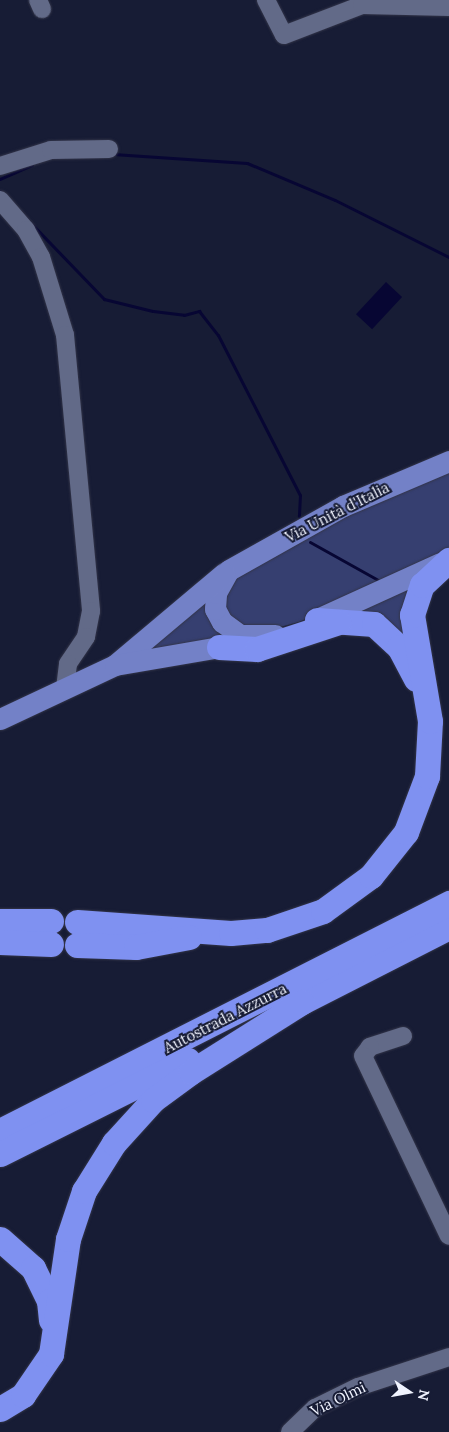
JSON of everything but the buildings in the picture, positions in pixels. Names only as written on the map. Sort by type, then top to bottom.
[{"type":"highway","points":[[77,933],[136,947],[212,932],[267,930],[305,919],[356,889],[383,863],[406,832],[427,776],[431,740],[426,700],[412,626],[414,601],[422,585],[449,559]]},
{"type":"highway","points":[[426,700],[430,666],[420,627],[423,602],[432,586],[449,571]]},
{"type":"highway","points":[[317,620],[346,619],[374,624],[392,638],[426,700]]},
{"type":"highway","points":[[219,647],[257,649],[280,644],[346,619]]},
{"type":"highway","name":"Autostrada Azzurra","points":[[0,1132],[119,1073],[449,903]]},
{"type":"highway","points":[[0,920],[51,933],[0,942]]},
{"type":"highway","name":"Autostrada Azzurra","points":[[0,1154],[449,927]]},
{"type":"highway","points":[[0,1409],[23,1395],[51,1354],[68,1239],[84,1191],[114,1143],[153,1100],[191,1072],[302,1002]]},
{"type":"highway","points":[[0,1119],[119,1073]]},
{"type":"highway","points":[[0,1239],[33,1268],[46,1292],[51,1318],[46,1348],[34,1373],[0,1401]]},
{"type":"main road","name":"Via Unità d'Italia","points":[[115,665],[229,570],[343,506],[449,461]]},
{"type":"main road","name":"Via Unità d'Italia","points":[[0,719],[115,665],[219,647],[258,638],[317,620],[449,559]]},
{"type":"main road","points":[[229,570],[216,593],[218,616],[230,630],[258,638]]},
{"type":"street","points":[[266,0],[284,35],[362,5],[449,8]]},
{"type":"street","points":[[0,166],[51,150],[108,149]]},
{"type":"street","points":[[0,200],[26,230],[41,258],[65,334],[91,611],[86,637],[68,664],[65,688]]},
{"type":"street","points":[[402,1036],[370,1047],[362,1056],[449,1236]]},
{"type":"street","name":"Via Olmi","points":[[290,1432],[315,1408],[358,1387],[449,1357]]},
{"type":"shaded area","points":[[386,282],[402,297],[372,329],[356,314]]},
{"type":"shaded area","points":[[449,470],[449,552],[299,622],[276,628],[234,624],[220,597],[229,579],[298,535]]},
{"type":"shaded area","points":[[409,581],[413,650],[355,606]]},
{"type":"shaded area","points":[[209,590],[233,639],[141,652]]},
{"type":"waterway","points":[[113,154],[247,163],[335,200],[449,257]]},
{"type":"waterway","points":[[0,179],[32,165]]},
{"type":"waterway","points":[[0,191],[104,299],[153,311],[184,315],[199,311],[218,335],[300,495],[299,516]]},
{"type":"waterway","points":[[310,542],[378,580]]}]
